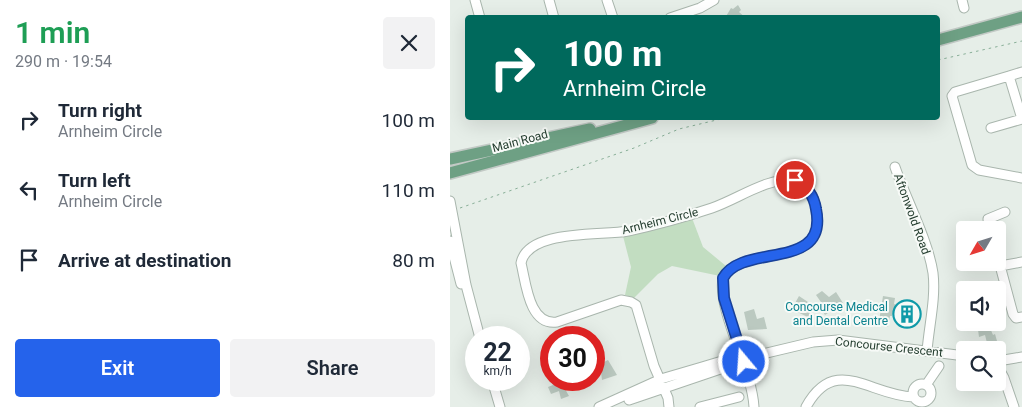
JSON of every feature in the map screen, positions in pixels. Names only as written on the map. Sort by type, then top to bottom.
[{"type":"main road","points":[[940,39],[1022,17]]},
{"type":"main road","name":"Main Road","points":[[450,173],[643,120]]},
{"type":"main road","name":"Main Road","points":[[450,159],[583,130],[626,124]]},
{"type":"street","points":[[475,0],[479,15]]},
{"type":"street","points":[[548,0],[553,15]]},
{"type":"street","points":[[606,0],[607,15]]},
{"type":"street","points":[[606,0],[612,15]]},
{"type":"street","points":[[679,15],[700,8],[714,0]]},
{"type":"street","points":[[1022,72],[955,92],[952,96],[972,165],[979,170],[1022,178]]},
{"type":"street","points":[[991,128],[1022,118],[1009,76]]},
{"type":"street","name":"Aftonwold Road","points":[[895,167],[932,266],[933,296],[927,350]]},
{"type":"street","name":"Arnheim Circle","points":[[662,383],[654,366],[638,311],[630,302],[621,300],[557,322],[547,322],[536,315],[521,263],[525,252],[538,244],[557,239],[629,230],[702,211],[758,187],[780,181],[795,180],[808,189],[816,209],[817,233],[812,241],[802,248],[740,265],[730,270],[723,278],[724,298],[743,359]]},
{"type":"street","points":[[450,201],[466,285],[477,326]]},
{"type":"street","points":[[988,221],[988,219],[1005,212]]},
{"type":"street","points":[[450,240],[472,326]]},
{"type":"street","points":[[1006,262],[1022,262]]},
{"type":"street","points":[[1002,271],[1014,314],[1016,318],[1022,317]]},
{"type":"street","name":"Concourse Crescent","points":[[599,407],[662,383],[754,356],[814,342],[838,340],[956,355]]},
{"type":"street","points":[[1006,360],[1022,357]]},
{"type":"street","points":[[743,359],[751,386],[754,407]]},
{"type":"street","points":[[926,385],[939,366]]},
{"type":"street","points":[[806,407],[819,388],[827,383],[841,379],[852,380],[892,396],[914,398],[925,405],[930,399],[931,392],[926,385],[919,384],[914,388],[914,398]]},
{"type":"street","points":[[662,383],[669,407]]},
{"type":"street","name":"Concourse Crescent","points":[[610,407],[662,383]]},
{"type":"street","points":[[1006,384],[1014,407]]},
{"type":"street","points":[[490,391],[494,407]]},
{"type":"street","points":[[495,391],[500,407]]},
{"type":"street","points":[[700,407],[719,405],[739,397]]},
{"type":"path","points":[[940,60],[1022,42]]},
{"type":"path","points":[[452,211],[634,148],[680,129],[717,120]]},
{"type":"green space","points":[[692,218],[703,247],[726,266],[720,276],[672,266],[658,274],[634,298],[625,295],[631,267],[623,236]]},
{"type":"building","points":[[738,5],[741,10],[739,12],[742,15],[727,15],[731,8],[733,9]]},
{"type":"building","points":[[822,291],[829,297],[836,292],[843,303],[825,315],[820,307],[823,305],[816,295]]},
{"type":"building","points":[[799,296],[808,302],[804,308],[812,313],[810,318],[795,311],[797,307],[794,305]]},
{"type":"building","points":[[883,296],[895,298],[894,304],[918,311],[915,314],[917,317],[911,322],[906,317],[893,312],[892,316],[890,316],[888,327],[882,326],[882,322],[879,321]]},
{"type":"building","points":[[754,309],[757,319],[764,317],[767,329],[748,330],[744,312]]},
{"type":"building","points":[[978,331],[991,331],[993,335],[995,334],[997,341],[986,341],[985,335],[979,337]]},
{"type":"building","points":[[608,360],[617,375],[605,379],[605,362]]},
{"type":"building","points":[[559,391],[566,391],[569,396],[561,399]]},
{"type":"place","name":"Concourse Medical and Dental Centre","points":[[907,314]]},
{"type":"route","points":[[744,362],[724,298],[722,289],[723,278],[726,273],[740,265],[802,248],[812,241],[817,233],[818,224],[813,198],[808,189],[795,180]]}]
